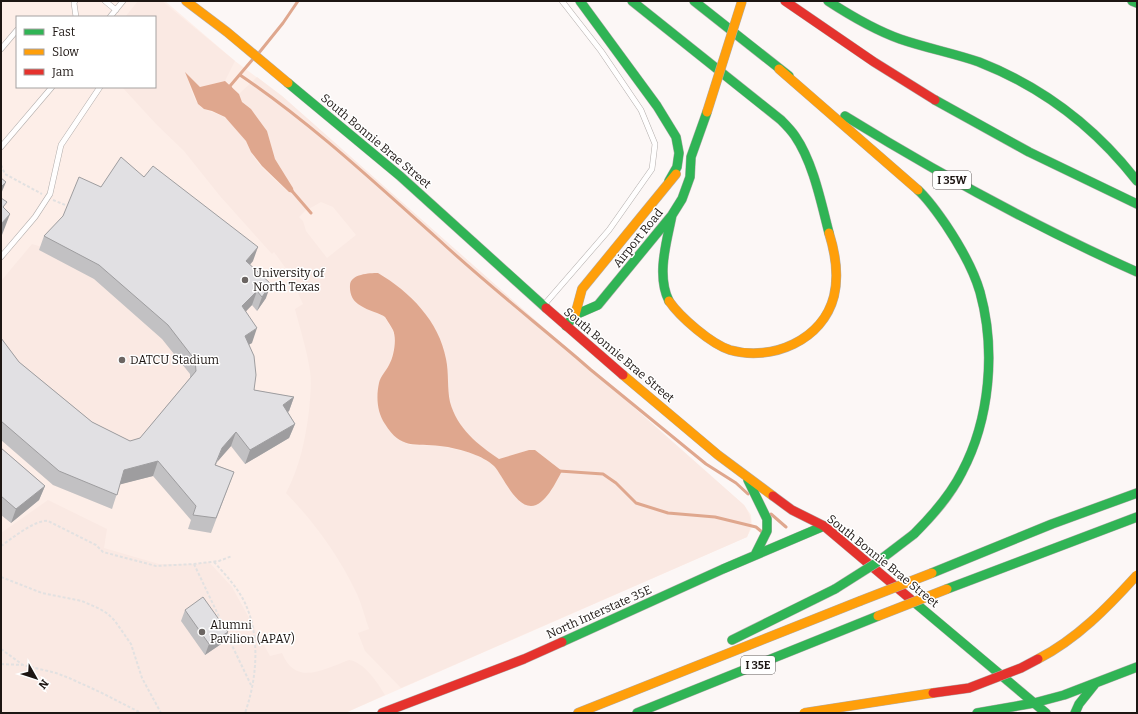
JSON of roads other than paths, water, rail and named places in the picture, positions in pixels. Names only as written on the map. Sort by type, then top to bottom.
[{"type":"main road","name":"South Bonnie Brae Street","points":[[186,1],[227,32],[400,176],[566,326],[747,478],[792,510],[824,526],[1046,713]]},
{"type":"main road","points":[[580,1],[657,106],[676,138],[679,153],[677,167],[669,182]]},
{"type":"main road","points":[[632,1],[781,120],[796,138],[817,190],[835,258],[837,277],[834,296],[821,321],[803,340],[790,347],[762,354],[746,354],[731,350],[717,344],[704,335],[679,312],[670,301],[665,291],[664,258],[672,215]]},
{"type":"main road","name":"I 35W","points":[[694,1],[779,69],[840,112],[946,176],[1050,232],[1137,272]]},
{"type":"main road","name":"Airport Road","points":[[575,315],[598,305],[672,215],[682,199],[690,177],[691,157],[707,112],[742,1]]},
{"type":"main road","points":[[785,1],[828,32],[882,67],[966,118],[1080,177],[1137,204]]},
{"type":"main road","points":[[828,1],[851,15],[900,39],[933,50],[960,56],[990,67],[1026,84],[1074,117],[1095,134],[1122,161],[1137,181]]},
{"type":"main road","points":[[1132,1],[1137,3]]},
{"type":"main road","points":[[723,644],[835,589],[867,570],[914,534],[950,492],[970,454],[979,430],[987,386],[988,337],[980,293],[964,254],[953,235],[927,199],[779,69]]},
{"type":"main road","name":"Airport Road","points":[[566,326],[575,315],[582,290],[691,157]]},
{"type":"main road","points":[[747,478],[767,519],[767,531],[755,555]]},
{"type":"main road","name":"I 35E","points":[[581,712],[1052,524],[1137,493]]},
{"type":"main road","name":"I 35E","points":[[637,713],[878,616],[1137,517]]},
{"type":"main road","name":"North Interstate 35E","points":[[382,713],[524,659],[755,555],[824,526]]},
{"type":"main road","points":[[804,713],[968,688],[1021,668],[1056,650],[1078,633],[1118,597],[1137,575]]},
{"type":"main road","points":[[581,712],[709,651]]},
{"type":"main road","points":[[977,713],[1064,696],[1137,667]]},
{"type":"main road","points":[[1075,713],[1079,704],[1096,682]]},
{"type":"lane","points":[[75,1],[76,16]]},
{"type":"lane","points":[[105,1],[116,10]]},
{"type":"lane","points":[[111,16],[123,1]]},
{"type":"lane","points":[[544,306],[609,230],[648,175],[652,169],[656,144],[641,110],[601,51],[562,1]]},
{"type":"lane","points":[[1,49],[16,31]]},
{"type":"lane","points":[[1,147],[51,88]]},
{"type":"lane","points":[[1,257],[35,217],[50,194],[61,145],[99,88]]},
{"type":"waterway","points":[[258,54],[283,23],[298,1]]},
{"type":"waterway","points":[[231,89],[230,86],[253,59]]},
{"type":"waterway","points":[[240,75],[266,93],[317,133],[472,269],[591,370],[706,464],[736,483],[748,494]]},
{"type":"waterway","points":[[292,191],[311,213]]},
{"type":"waterway","points":[[559,471],[603,474],[616,483],[636,503],[668,513],[715,517],[756,527],[762,532]]},
{"type":"waterway","points":[[771,514],[786,527]]},
{"type":"place","name":"University of North Texas","points":[[245,280]]},
{"type":"place","name":"DATCU Stadium","points":[[122,360]]},
{"type":"place","name":"Alumni Pavilion (APAV)","points":[[202,632]]}]
